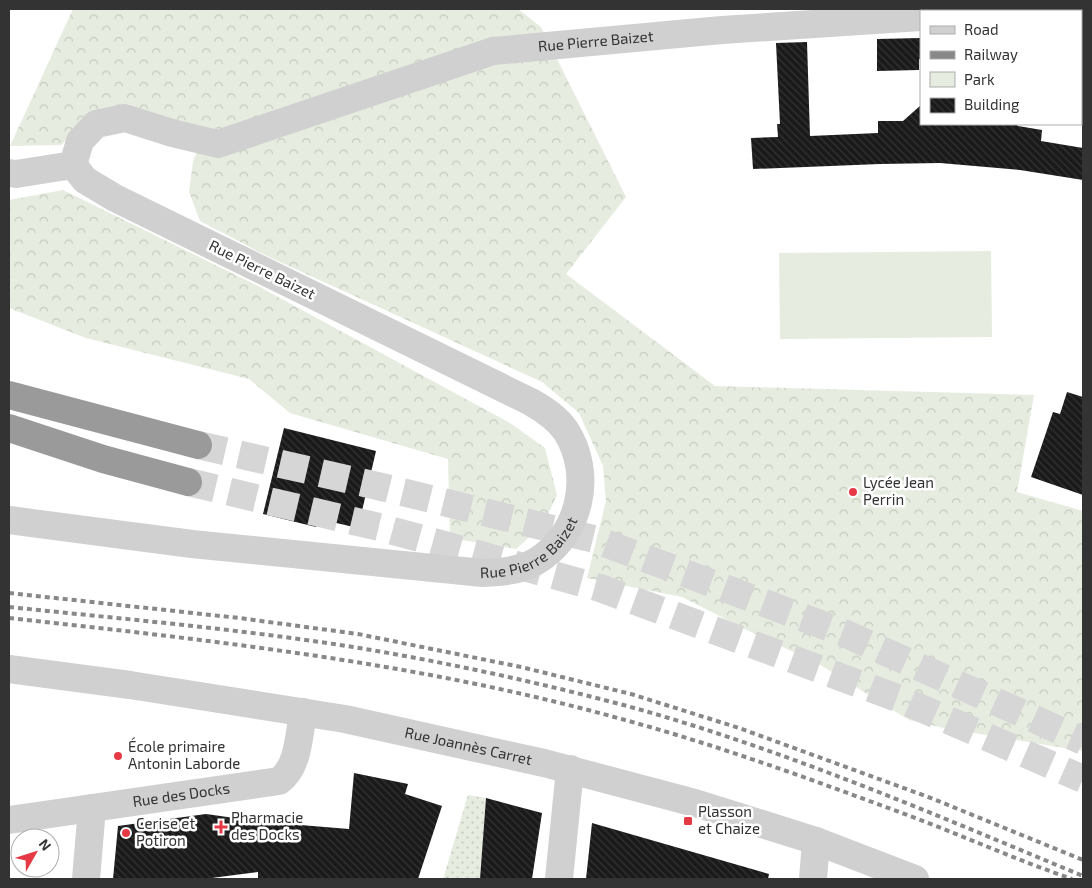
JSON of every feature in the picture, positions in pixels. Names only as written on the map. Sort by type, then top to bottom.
[{"type":"highway","points":[[9,375],[164,436]]},
{"type":"highway","points":[[9,395],[198,445]]},
{"type":"highway","points":[[14,430],[103,459],[188,482]]},
{"type":"street","name":"Rue Pierre Baizet","points":[[9,520],[192,544],[483,573],[509,572],[534,563],[555,548],[570,527],[578,504],[581,476],[576,451],[566,431],[550,413],[115,198],[85,180],[73,165],[80,140],[96,124],[124,118],[172,134],[218,144],[493,51],[732,29],[920,17]]},
{"type":"street","points":[[9,173],[16,174],[73,165]]},
{"type":"street","name":"Rue Joannès Carret","points":[[9,670],[130,684],[345,719],[451,741],[570,769],[695,803],[816,841],[915,879]]},
{"type":"street","name":"Rue des Docks","points":[[9,820],[279,781],[286,776],[294,759],[303,712]]},
{"type":"street","points":[[559,879],[570,769]]},
{"type":"street","points":[[86,879],[92,808]]},
{"type":"street","points":[[813,879],[816,841]]},
{"type":"green space","points":[[73,9],[518,9],[541,27],[626,197],[566,274],[715,386],[1034,395],[1017,492],[1083,511],[1083,751],[944,728],[909,720],[819,664],[682,597],[587,578],[606,501],[603,466],[579,413],[542,382],[267,256],[200,221],[189,192],[193,161],[207,132],[128,104],[93,113],[61,145],[10,146]]},
{"type":"green space","points":[[63,190],[256,285],[510,423],[545,448],[557,495],[543,525],[516,549],[450,538],[448,459],[290,413],[249,379],[86,338],[9,308],[9,200]]},
{"type":"green space","points":[[991,251],[992,337],[780,339],[779,253]]},
{"type":"green space","points":[[468,795],[486,798],[480,879],[443,879]]},
{"type":"building","points":[[920,38],[919,70],[877,71],[877,39]]},
{"type":"building","points":[[807,42],[810,136],[878,133],[878,121],[903,121],[920,106],[920,125],[1017,125],[1042,130],[1041,141],[1083,148],[1083,180],[1020,170],[940,163],[753,169],[751,138],[778,137],[777,124],[780,124],[776,43]]},
{"type":"building","points":[[1067,392],[1083,397],[1083,495],[1031,477],[1053,412],[1060,414]]},
{"type":"building","points":[[284,428],[376,451],[358,528],[319,519],[316,527],[263,514]]},
{"type":"building","points":[[354,773],[408,784],[405,794],[442,806],[418,879],[258,879],[258,872],[204,879],[113,879],[118,826],[206,814],[264,822],[349,829]]},
{"type":"building","points":[[486,798],[542,813],[532,879],[480,879]]},
{"type":"building","points":[[592,823],[769,874],[768,879],[586,879]]},
{"type":"tunnel","points":[[198,445],[386,488],[594,539],[844,633],[1083,741]]},
{"type":"tunnel","points":[[188,482],[379,527],[600,588],[900,699],[1083,779]]},
{"type":"railway","points":[[9,593],[239,618],[358,634],[521,667],[631,694],[739,728],[931,798],[1083,860]]},
{"type":"railway","points":[[9,607],[138,620],[353,647],[456,666],[593,697],[685,723],[801,762],[914,806],[1083,876]]},
{"type":"railway","points":[[9,618],[242,645],[319,656],[472,683],[549,700],[625,720],[772,766],[918,819],[1072,879]]},
{"type":"place","name":"Lycée Jean Perrin","points":[[853,492]]},
{"type":"place","name":"École primaire Antonin Laborde","points":[[118,756]]},
{"type":"place","name":"Plasson et Chaize","points":[[688,821]]},
{"type":"place","name":"Pharmacie des Docks","points":[[221,827]]},
{"type":"place","name":"Cerise et Potiron","points":[[126,833]]}]
